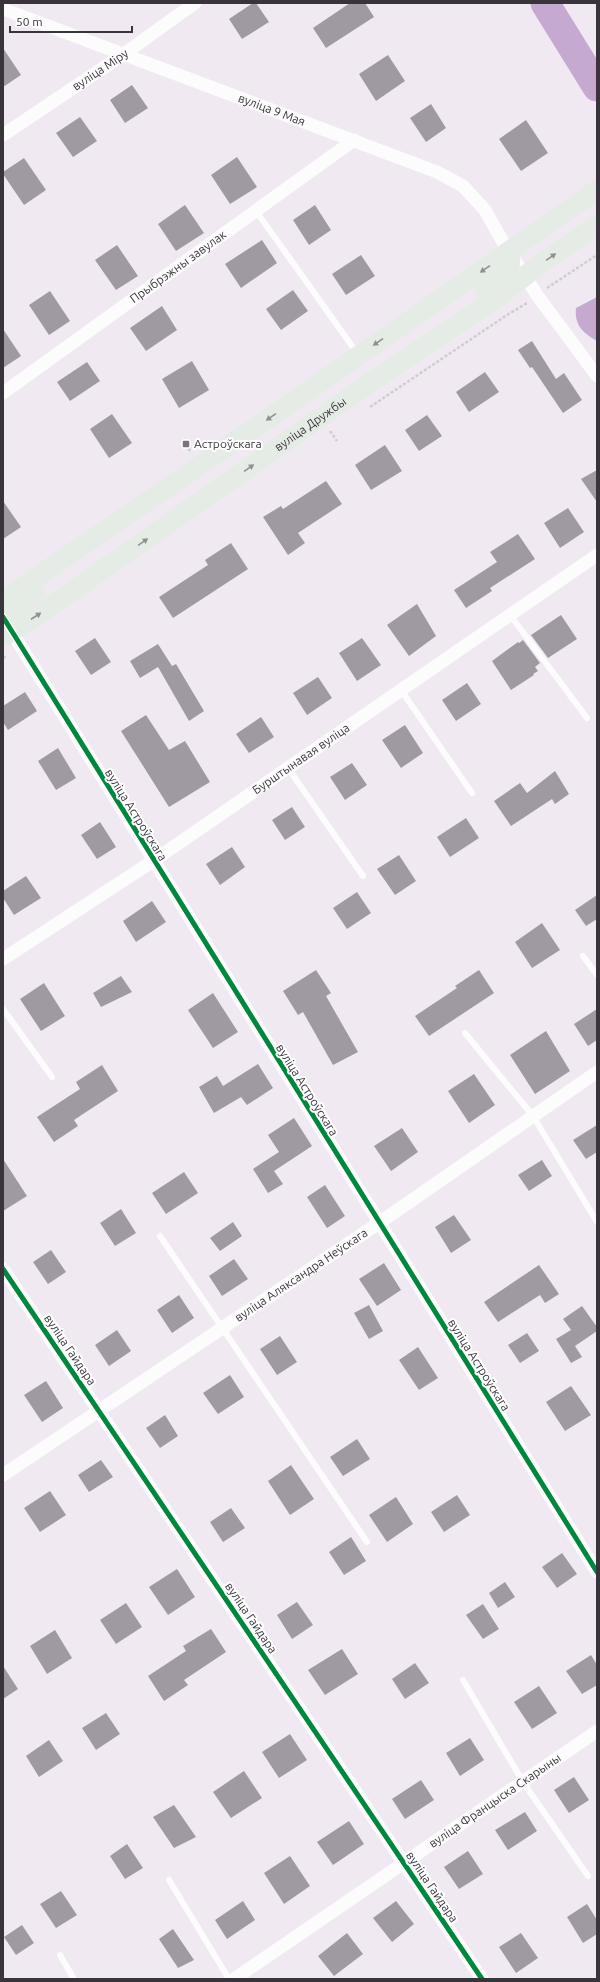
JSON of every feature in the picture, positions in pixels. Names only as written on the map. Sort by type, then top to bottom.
[{"type":"main road","points":[[3,600],[148,502],[597,190]]},
{"type":"main road","points":[[526,277],[526,257],[532,246],[597,202]]},
{"type":"main road","name":"вуліца Дружбы","points":[[6,628],[51,606],[371,382],[497,298],[544,262],[597,225]]},
{"type":"main road","points":[[371,382],[438,323],[505,277],[511,262],[508,252]]},
{"type":"main road","points":[[6,628],[18,604],[78,562],[148,502]]},
{"type":"street","name":"вуліца Міру","points":[[3,135],[124,54],[196,3]]},
{"type":"street","name":"вуліца 9 Мая","points":[[3,9],[20,9],[124,54],[437,172],[463,186],[485,210],[508,252]]},
{"type":"street","name":"Прыбрэжны завулак","points":[[3,393],[354,140]]},
{"type":"street","points":[[508,252],[597,376]]},
{"type":"street","name":"Бурштынавая вуліца","points":[[3,959],[153,861],[597,555]]},
{"type":"street","name":"вуліца Астроўскага","points":[[6,628],[597,1572]]},
{"type":"street","name":"вуліца Аляксандра Неўскага","points":[[3,1475],[379,1223],[597,1072]]},
{"type":"street","name":"вуліца Гайдара","points":[[3,1269],[482,1979]]},
{"type":"street","name":"вуліца Францыска Скарыны","points":[[234,1979],[597,1730]]},
{"type":"lane","points":[[256,211],[359,355]]},
{"type":"lane","points":[[510,614],[586,718]]},
{"type":"lane","points":[[401,690],[472,793]]},
{"type":"lane","points":[[288,768],[363,876]]},
{"type":"lane","points":[[583,956],[597,975]]},
{"type":"lane","points":[[3,1009],[52,1077]]},
{"type":"lane","points":[[465,1033],[533,1116],[597,1222]]},
{"type":"lane","points":[[160,1236],[367,1542]]},
{"type":"lane","points":[[463,1680],[522,1782],[588,1876]]},
{"type":"lane","points":[[169,1880],[229,1979]]},
{"type":"lane","points":[[60,1955],[74,1979]]},
{"type":"path","points":[[547,288],[597,255]]},
{"type":"path","points":[[505,311],[507,315],[532,299]]},
{"type":"path","points":[[3,658],[7,656]]},
{"type":"shaded area","points":[[597,297],[597,341],[580,328],[576,319],[576,308]]},
{"type":"building","points":[[253,3],[256,3],[269,22],[242,39],[229,19]]},
{"type":"building","points":[[350,3],[365,3],[374,17],[326,48],[313,28]]},
{"type":"building","points":[[3,48],[21,75],[3,87]]},
{"type":"building","points":[[388,55],[405,81],[376,101],[359,74]]},
{"type":"building","points":[[132,85],[148,108],[125,123],[110,100]]},
{"type":"building","points":[[431,104],[446,128],[426,142],[410,118]]},
{"type":"building","points":[[80,117],[97,141],[73,157],[56,133]]},
{"type":"building","points":[[526,120],[548,153],[521,171],[499,139]]},
{"type":"building","points":[[237,157],[257,187],[230,204],[211,175]]},
{"type":"building","points":[[24,158],[46,190],[24,205],[3,172]]},
{"type":"building","points":[[185,205],[204,233],[176,251],[158,224]]},
{"type":"building","points":[[315,205],[331,230],[309,245],[293,220]]},
{"type":"building","points":[[262,240],[277,263],[241,288],[225,264]]},
{"type":"building","points":[[117,245],[138,276],[116,290],[95,260]]},
{"type":"building","points":[[361,255],[375,276],[346,295],[332,274]]},
{"type":"building","points":[[293,290],[308,311],[281,330],[266,309]]},
{"type":"building","points":[[50,291],[70,321],[49,335],[29,305]]},
{"type":"building","points":[[162,306],[177,330],[146,351],[130,328]]},
{"type":"building","points":[[3,329],[21,356],[3,368]]},
{"type":"building","points":[[532,341],[556,379],[564,373],[582,400],[563,413],[532,367],[530,368],[518,350]]},
{"type":"building","points":[[192,361],[209,390],[179,408],[162,379]]},
{"type":"building","points":[[87,362],[100,381],[70,401],[57,382]]},
{"type":"building","points":[[485,372],[499,392],[469,412],[456,392]]},
{"type":"building","points":[[112,414],[132,443],[109,458],[90,429]]},
{"type":"building","points":[[427,415],[442,436],[419,451],[405,430]]},
{"type":"building","points":[[385,445],[402,471],[371,490],[355,465]]},
{"type":"building","points":[[597,470],[597,502],[581,479]]},
{"type":"building","points":[[326,481],[342,504],[298,533],[305,543],[288,555],[263,517],[281,506],[283,509]]},
{"type":"building","points":[[3,501],[21,527],[3,539]]},
{"type":"building","points":[[568,508],[584,532],[560,548],[544,523]]},
{"type":"building","points":[[518,534],[535,559],[490,588],[492,591],[466,608],[454,590],[497,562],[490,552]]},
{"type":"building","points":[[231,543],[248,569],[173,618],[159,597],[208,565],[205,560]]},
{"type":"building","points":[[417,604],[436,636],[409,656],[387,625]]},
{"type":"building","points":[[561,615],[577,639],[548,658],[531,635]]},
{"type":"building","points":[[95,638],[111,662],[91,675],[75,651]]},
{"type":"building","points":[[362,638],[381,665],[357,681],[339,653]]},
{"type":"building","points":[[523,640],[540,663],[535,667],[538,671],[533,674],[534,675],[511,690],[492,661]]},
{"type":"building","points":[[158,644],[172,666],[176,664],[204,711],[189,721],[158,667],[140,678],[130,661]]},
{"type":"building","points":[[318,677],[332,698],[307,715],[293,693]]},
{"type":"building","points":[[467,683],[481,704],[456,721],[442,700]]},
{"type":"building","points":[[25,692],[37,711],[8,730],[3,722],[3,706]]},
{"type":"building","points":[[146,715],[169,750],[185,741],[210,782],[169,807],[121,731]]},
{"type":"building","points":[[261,717],[274,737],[249,753],[236,734]]},
{"type":"building","points":[[405,725],[423,753],[401,768],[382,740]]},
{"type":"building","points":[[58,748],[76,778],[56,790],[38,761]]},
{"type":"building","points":[[352,763],[367,785],[345,800],[330,777]]},
{"type":"building","points":[[555,771],[569,794],[555,804],[552,799],[511,826],[494,801],[520,783],[527,793]]},
{"type":"building","points":[[292,807],[305,827],[285,840],[272,820]]},
{"type":"building","points":[[466,818],[479,838],[450,857],[437,837]]},
{"type":"building","points":[[100,822],[116,847],[97,859],[81,835]]},
{"type":"building","points":[[232,847],[245,867],[220,885],[206,864]]},
{"type":"building","points":[[399,855],[416,881],[395,895],[377,869]]},
{"type":"building","points":[[26,876],[41,898],[14,915],[3,898],[3,891]]},
{"type":"building","points":[[357,892],[371,913],[347,929],[333,908]]},
{"type":"building","points":[[597,895],[597,919],[586,926],[575,910]]},
{"type":"building","points":[[152,901],[166,922],[136,942],[123,921]]},
{"type":"building","points":[[542,923],[560,950],[532,968],[515,942]]},
{"type":"building","points":[[316,970],[331,993],[326,996],[358,1052],[333,1065],[303,1012],[298,1015],[283,991]]},
{"type":"building","points":[[479,970],[494,993],[429,1036],[415,1016],[457,988],[455,986]]},
{"type":"building","points":[[121,976],[132,992],[101,1007],[93,993]]},
{"type":"building","points":[[44,983],[65,1016],[41,1031],[20,999]]},
{"type":"building","points":[[213,993],[238,1032],[213,1048],[188,1010]]},
{"type":"building","points":[[597,1009],[597,1040],[588,1046],[574,1024]]},
{"type":"building","points":[[546,1031],[570,1071],[535,1094],[510,1055]]},
{"type":"building","points":[[258,1064],[273,1088],[247,1105],[241,1097],[214,1113],[199,1087],[217,1076],[223,1086]]},
{"type":"building","points":[[102,1065],[118,1091],[74,1120],[78,1126],[54,1142],[37,1117],[80,1089],[76,1082]]},
{"type":"building","points":[[474,1074],[495,1105],[469,1123],[448,1091]]},
{"type":"building","points":[[294,1118],[312,1146],[274,1171],[283,1184],[268,1193],[253,1169],[279,1152],[268,1135]]},
{"type":"building","points":[[597,1125],[597,1152],[586,1159],[573,1140]]},
{"type":"building","points":[[402,1128],[418,1152],[391,1171],[374,1146]]},
{"type":"building","points":[[3,1159],[27,1196],[3,1211]]},
{"type":"building","points":[[542,1160],[552,1176],[529,1191],[518,1175]]},
{"type":"building","points":[[184,1172],[198,1193],[166,1214],[152,1193]]},
{"type":"building","points":[[325,1185],[345,1216],[327,1228],[307,1197]]},
{"type":"building","points":[[121,1209],[136,1233],[115,1246],[100,1223]]},
{"type":"building","points":[[454,1215],[471,1240],[451,1253],[435,1227]]},
{"type":"building","points":[[233,1222],[242,1236],[220,1251],[210,1238]]},
{"type":"building","points":[[51,1250],[66,1272],[48,1284],[33,1262]]},
{"type":"building","points":[[234,1259],[248,1279],[222,1296],[209,1276]]},
{"type":"building","points":[[384,1263],[401,1290],[377,1306],[359,1279]]},
{"type":"building","points":[[539,1265],[559,1294],[545,1303],[540,1295],[498,1322],[484,1302]]},
{"type":"building","points":[[179,1295],[194,1318],[172,1333],[157,1310]]},
{"type":"building","points":[[369,1305],[383,1331],[369,1339],[354,1313]]},
{"type":"building","points":[[582,1306],[597,1327],[597,1331],[575,1346],[582,1357],[571,1363],[556,1339],[571,1330],[563,1319]]},
{"type":"building","points":[[117,1330],[131,1351],[109,1366],[95,1345]]},
{"type":"building","points":[[527,1333],[539,1351],[520,1363],[508,1345]]},
{"type":"building","points":[[280,1336],[297,1362],[277,1375],[260,1349]]},
{"type":"building","points":[[418,1347],[438,1378],[419,1390],[399,1360]]},
{"type":"building","points":[[230,1375],[244,1397],[218,1414],[203,1393]]},
{"type":"building","points":[[46,1381],[63,1408],[42,1422],[24,1395]]},
{"type":"building","points":[[571,1386],[591,1415],[565,1431],[546,1402]]},
{"type":"building","points":[[165,1415],[178,1436],[160,1448],[146,1428]]},
{"type":"building","points":[[357,1439],[370,1459],[343,1476],[330,1457]]},
{"type":"building","points":[[101,1460],[113,1477],[89,1492],[78,1475]]},
{"type":"building","points":[[291,1465],[314,1499],[290,1515],[268,1481]]},
{"type":"building","points":[[50,1491],[66,1515],[40,1532],[24,1508]]},
{"type":"building","points":[[457,1495],[470,1515],[444,1532],[431,1512]]},
{"type":"building","points":[[396,1497],[413,1524],[387,1542],[369,1515]]},
{"type":"building","points":[[231,1508],[245,1528],[223,1542],[210,1522]]},
{"type":"building","points":[[351,1537],[366,1561],[344,1575],[329,1552]]},
{"type":"building","points":[[562,1553],[577,1574],[557,1588],[542,1567]]},
{"type":"building","points":[[177,1569],[195,1597],[168,1615],[149,1587]]},
{"type":"building","points":[[505,1582],[515,1597],[498,1608],[489,1593]]},
{"type":"building","points":[[297,1602],[313,1625],[292,1639],[277,1615]]},
{"type":"building","points":[[126,1603],[142,1627],[116,1644],[100,1620]]},
{"type":"building","points":[[483,1604],[499,1629],[483,1639],[466,1615]]},
{"type":"building","points":[[211,1629],[226,1652],[184,1680],[188,1685],[164,1701],[148,1676],[186,1651],[183,1646]]},
{"type":"building","points":[[55,1630],[72,1658],[47,1674],[30,1646]]},
{"type":"building","points":[[342,1649],[358,1674],[325,1695],[308,1670]]},
{"type":"building","points":[[591,1655],[597,1665],[597,1685],[582,1694],[566,1671]]},
{"type":"building","points":[[415,1663],[429,1683],[405,1699],[392,1679]]},
{"type":"building","points":[[3,1666],[18,1689],[3,1699]]},
{"type":"building","points":[[539,1686],[557,1713],[532,1729],[514,1702]]},
{"type":"building","points":[[106,1713],[120,1734],[96,1750],[82,1728]]},
{"type":"building","points":[[290,1734],[307,1760],[279,1778],[262,1752]]},
{"type":"building","points":[[470,1738],[484,1760],[460,1776],[446,1753]]},
{"type":"building","points":[[49,1740],[63,1761],[39,1777],[26,1756]]},
{"type":"building","points":[[244,1771],[262,1798],[231,1818],[213,1792]]},
{"type":"building","points":[[574,1777],[589,1800],[569,1813],[554,1790]]},
{"type":"building","points":[[421,1780],[434,1800],[405,1819],[392,1799]]},
{"type":"building","points":[[174,1805],[196,1837],[174,1848],[153,1817]]},
{"type":"building","points":[[525,1812],[537,1831],[508,1850],[495,1830]]},
{"type":"building","points":[[349,1821],[364,1844],[333,1865],[317,1842]]},
{"type":"building","points":[[127,1844],[143,1868],[125,1879],[110,1856]]},
{"type":"building","points":[[468,1851],[483,1874],[459,1889],[444,1867]]},
{"type":"building","points":[[290,1856],[310,1886],[284,1904],[264,1873]]},
{"type":"building","points":[[61,1891],[77,1915],[56,1928],[40,1904]]},
{"type":"building","points":[[243,1901],[255,1920],[227,1939],[215,1920]]},
{"type":"building","points":[[396,1901],[414,1924],[392,1942],[373,1918]]},
{"type":"building","points":[[587,1904],[597,1920],[597,1934],[583,1943],[567,1917]]},
{"type":"building","points":[[22,1925],[34,1943],[16,1955],[4,1937]]},
{"type":"building","points":[[173,1929],[194,1960],[178,1968],[159,1939]]},
{"type":"building","points":[[347,1933],[363,1954],[334,1976],[318,1956]]},
{"type":"building","points":[[521,1933],[538,1958],[516,1973],[499,1947]]},
{"type":"waterway","points":[[545,3],[597,87]]},
{"type":"cycle path","points":[[3,617],[597,1572]]},
{"type":"cycle path","points":[[3,1269],[482,1979]]},
{"type":"place","name":"Астроўскага","points":[[186,444]]}]
